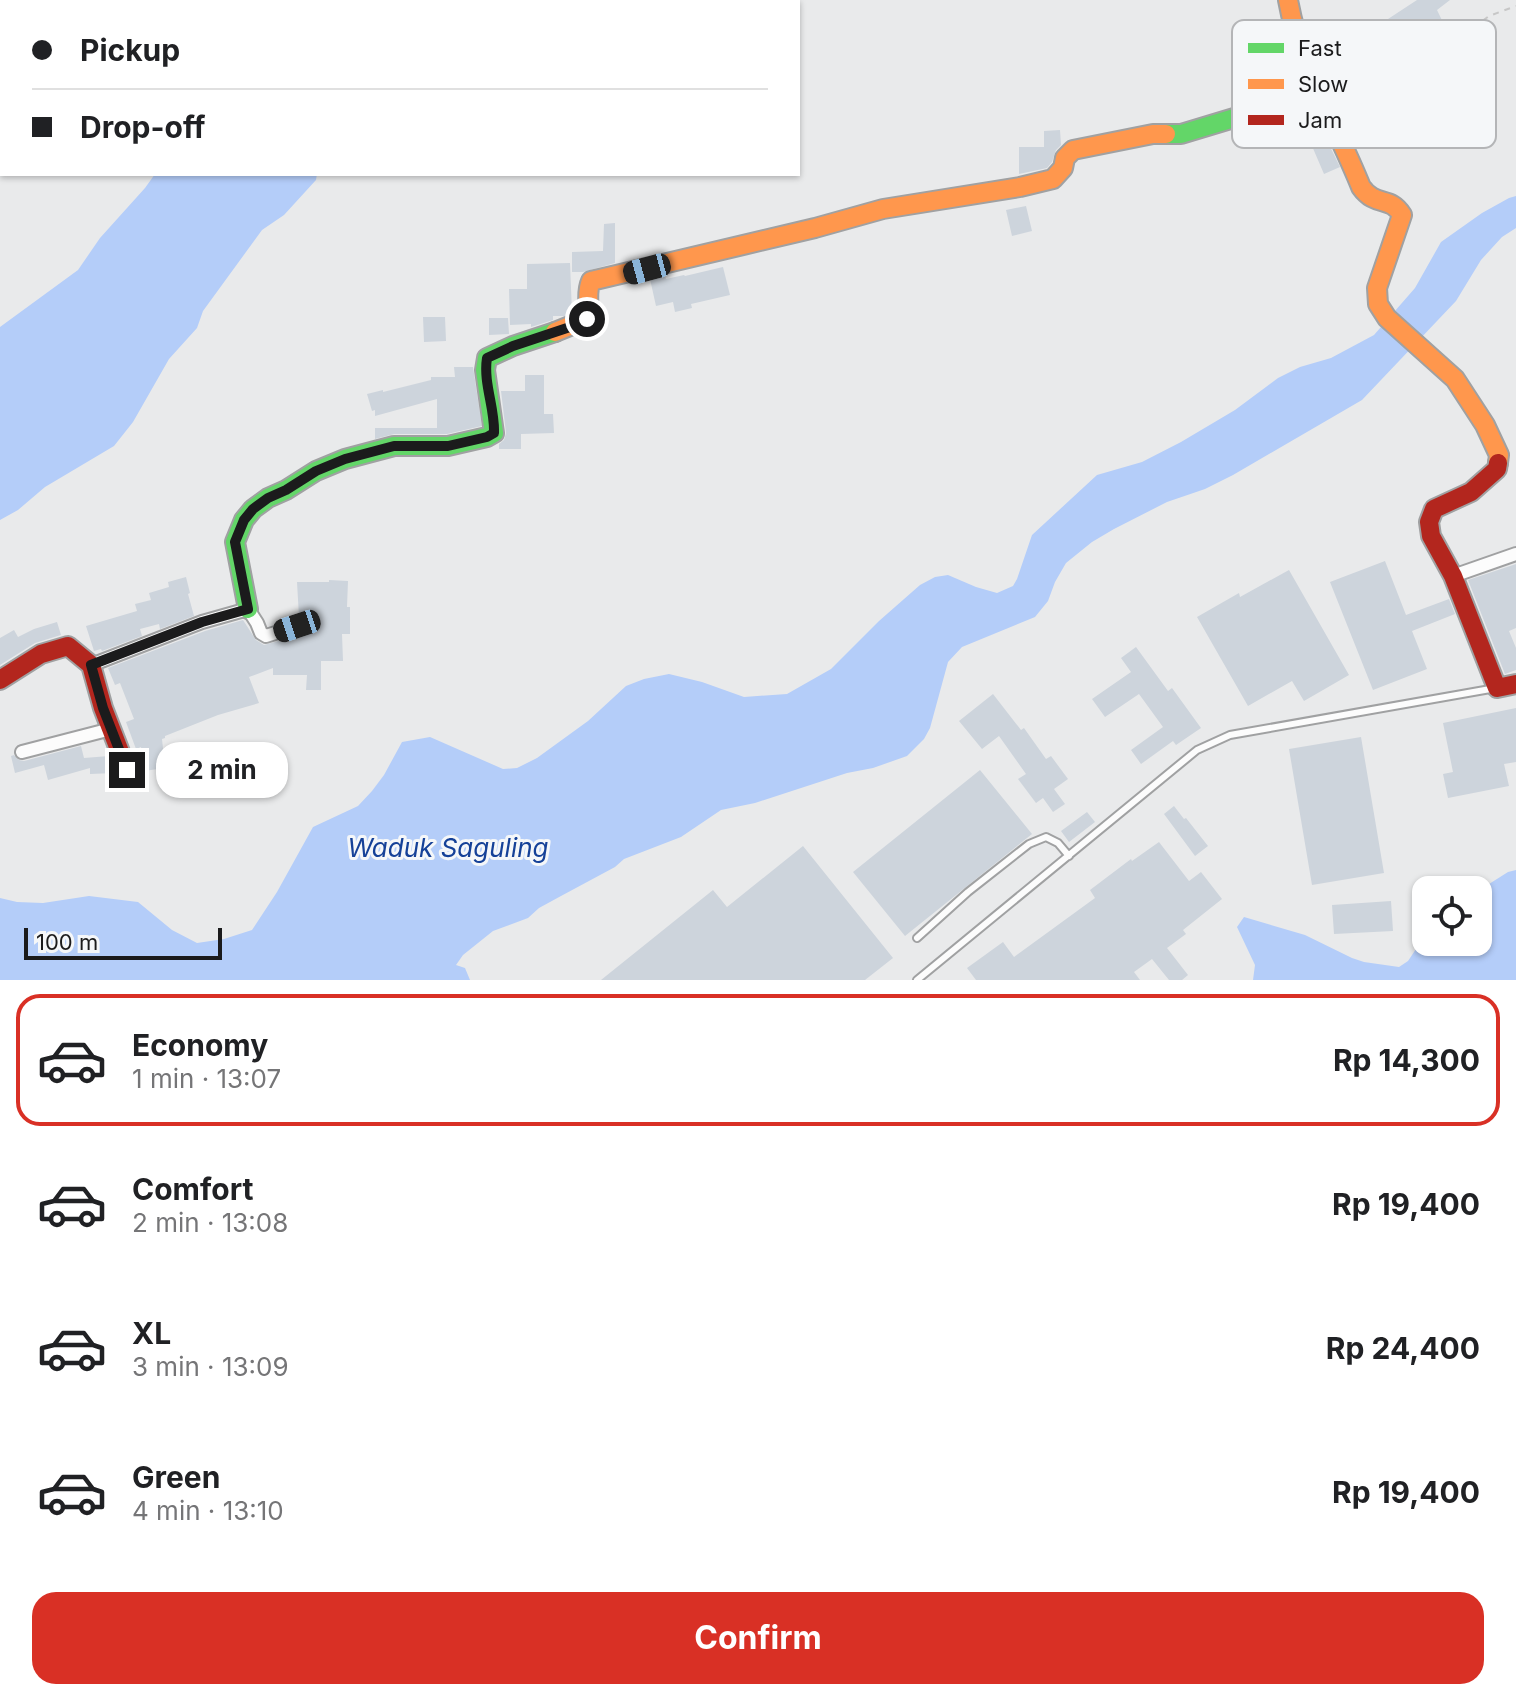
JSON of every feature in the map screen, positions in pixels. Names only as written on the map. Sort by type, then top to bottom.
[{"type":"street","points":[[1288,0],[1291,20]]},
{"type":"street","points":[[297,626],[266,636],[261,633],[248,609],[235,542],[244,520],[253,509],[316,471],[345,459],[384,448],[448,446],[494,433],[491,394],[485,370],[487,358],[587,319],[590,310],[586,291],[591,281],[883,209],[1031,185],[1053,179],[1059,174],[1065,158],[1073,150],[1153,134],[1181,134],[1232,119]]},
{"type":"street","points":[[1344,148],[1364,191],[1370,197],[1395,205],[1402,215],[1375,296],[1378,308],[1455,379],[1485,425],[1499,455],[1497,469],[1471,492],[1434,509],[1429,522],[1431,536],[1507,686]]},
{"type":"street","points":[[1453,576],[1516,554]]},
{"type":"street","points":[[91,665],[202,622],[248,609]]},
{"type":"street","points":[[0,680],[29,659],[68,646],[91,665],[103,708],[127,770]]},
{"type":"street","points":[[22,752],[111,729]]},
{"type":"lane","points":[[917,980],[1197,750],[1230,735],[1507,686]]},
{"type":"lane","points":[[917,938],[968,892],[1029,844],[1046,837],[1058,843],[1069,856]]},
{"type":"path","points":[[1484,20],[1516,6]]},
{"type":"water","points":[[154,176],[317,176],[284,215],[262,230],[203,311],[197,328],[169,359],[133,422],[114,446],[45,487],[18,510],[0,520],[0,327],[78,270],[100,238]]},
{"type":"water","name":"Waduk Saguling","points":[[1516,196],[1516,228],[1502,237],[1481,260],[1456,301],[1362,400],[1233,475],[1167,502],[1092,542],[1066,563],[1048,601],[1035,617],[962,647],[948,662],[930,728],[907,756],[755,803],[721,810],[681,837],[624,859],[615,867],[539,908],[528,918],[493,931],[463,955],[456,965],[465,968],[470,980],[0,980],[0,898],[43,903],[89,896],[138,902],[172,930],[197,943],[224,939],[252,930],[313,827],[358,806],[384,775],[402,742],[430,737],[503,769],[517,768],[537,758],[588,721],[626,686],[644,679],[669,674],[744,697],[787,694],[831,669],[879,621],[920,585],[935,577],[948,575],[997,593],[1013,586],[1032,535],[1097,475],[1142,462],[1235,410],[1278,378],[1300,367],[1331,358],[1374,335],[1415,288],[1441,242],[1482,213]]},
{"type":"water","points":[[1516,870],[1516,980],[1253,980],[1255,965],[1237,927],[1244,917],[1305,935],[1364,962],[1399,967],[1412,955],[1492,956],[1492,882]]},
{"type":"building","points":[[1417,0],[1450,0],[1437,10],[1442,20],[1388,19]]},
{"type":"building","points":[[1060,130],[1061,145],[1047,168],[1019,174],[1019,147],[1044,147],[1044,131]]},
{"type":"building","points":[[1313,148],[1331,148],[1340,167],[1324,174]]},
{"type":"building","points":[[1026,206],[1032,231],[1012,236],[1006,210]]},
{"type":"building","points":[[615,223],[615,263],[572,272],[572,252],[603,251],[604,224]]},
{"type":"building","points":[[570,263],[572,313],[553,316],[553,320],[531,327],[531,324],[510,325],[509,289],[527,289],[527,264]]},
{"type":"building","points":[[723,267],[730,295],[691,304],[692,308],[675,312],[673,302],[656,306],[650,279],[685,276]]},
{"type":"building","points":[[423,317],[445,317],[446,341],[424,342]]},
{"type":"building","points":[[489,318],[508,318],[509,334],[489,335]]},
{"type":"building","points":[[454,367],[473,367],[482,426],[447,434],[394,434],[375,439],[375,428],[437,428],[437,399],[375,416],[367,394],[431,380],[431,377],[455,377]]},
{"type":"building","points":[[525,375],[544,375],[544,414],[553,414],[554,433],[521,434],[521,449],[499,449],[506,433],[501,391],[525,391]]},
{"type":"building","points":[[1385,561],[1406,615],[1449,599],[1455,614],[1412,631],[1427,669],[1373,690],[1330,582]]},
{"type":"building","points":[[1516,564],[1516,628],[1509,631],[1516,648],[1516,670],[1505,674],[1468,580]]},
{"type":"building","points":[[1289,570],[1349,675],[1304,701],[1292,681],[1248,706],[1197,617]]},
{"type":"building","points":[[186,577],[194,616],[160,629],[159,624],[140,629],[142,636],[94,651],[86,626],[137,611],[135,604],[151,600],[149,593],[169,587],[168,582]]},
{"type":"building","points":[[348,581],[350,634],[342,634],[343,661],[321,661],[321,690],[306,690],[307,675],[273,675],[273,668],[249,677],[259,703],[165,736],[162,739],[165,768],[144,771],[141,747],[136,749],[126,722],[134,719],[120,683],[115,685],[108,668],[243,620],[256,640],[264,645],[300,635],[306,627],[299,617],[297,582]]},
{"type":"building","points":[[57,622],[61,635],[35,643],[0,665],[0,638],[14,630],[18,637]]},
{"type":"building","points":[[1136,647],[1168,691],[1172,688],[1201,728],[1176,745],[1173,741],[1141,764],[1131,750],[1163,727],[1139,694],[1105,717],[1092,699],[1131,672],[1121,658]]},
{"type":"building","points":[[993,694],[1021,730],[1024,728],[1046,759],[1051,756],[1068,779],[1054,789],[1065,804],[1053,812],[1043,798],[1036,803],[1018,779],[1026,774],[999,736],[982,749],[959,721]]},
{"type":"building","points":[[1516,708],[1516,762],[1504,764],[1509,786],[1448,798],[1443,774],[1453,772],[1443,723]]},
{"type":"building","points":[[1361,737],[1384,873],[1312,885],[1289,749]]},
{"type":"building","points":[[81,746],[84,758],[109,756],[115,773],[90,774],[90,768],[48,780],[44,765],[15,773],[11,756],[24,761]]},
{"type":"building","points":[[980,770],[1032,834],[905,936],[853,872]]},
{"type":"building","points":[[1174,806],[1208,846],[1195,856],[1164,814]]},
{"type":"building","points":[[1087,812],[1095,822],[1069,842],[1061,831]]},
{"type":"building","points":[[1159,842],[1189,881],[1201,872],[1222,899],[1183,930],[1186,934],[1167,948],[1188,975],[1182,980],[1169,980],[1152,959],[1134,972],[1140,980],[976,980],[967,968],[1003,942],[1014,957],[1095,898],[1090,890]]},
{"type":"building","points":[[803,846],[893,958],[865,980],[601,980],[713,890],[727,907]]},
{"type":"building","points":[[1391,901],[1393,931],[1334,934],[1332,905]]},
{"type":"traffic: fast","points":[[1166,134],[1181,134],[1232,119]]},
{"type":"traffic: fast","points":[[248,609],[235,542],[244,520],[253,509],[316,471],[345,459],[394,446],[448,446],[494,433],[485,370],[487,358],[555,332]]},
{"type":"traffic: slow","points":[[1288,0],[1293,20]]},
{"type":"traffic: slow","points":[[555,332],[587,319],[591,281],[883,209],[1053,179],[1073,150],[1166,134]]},
{"type":"traffic: slow","points":[[1344,148],[1361,187],[1372,197],[1393,205],[1402,215],[1377,288],[1378,304],[1387,318],[1455,379],[1485,425],[1499,455],[1498,463]]},
{"type":"traffic: jam","points":[[1498,463],[1497,469],[1471,492],[1434,509],[1429,522],[1431,536],[1453,576],[1497,688],[1516,684]]},
{"type":"traffic: jam","points":[[0,680],[41,654],[68,646],[91,665],[103,708],[127,770]]},
{"type":"route","points":[[127,770],[103,708],[91,665],[162,636],[248,609],[235,542],[244,520],[253,509],[316,471],[345,459],[384,448],[448,446],[487,437],[494,433],[494,425],[485,370],[487,358],[587,319]]}]
